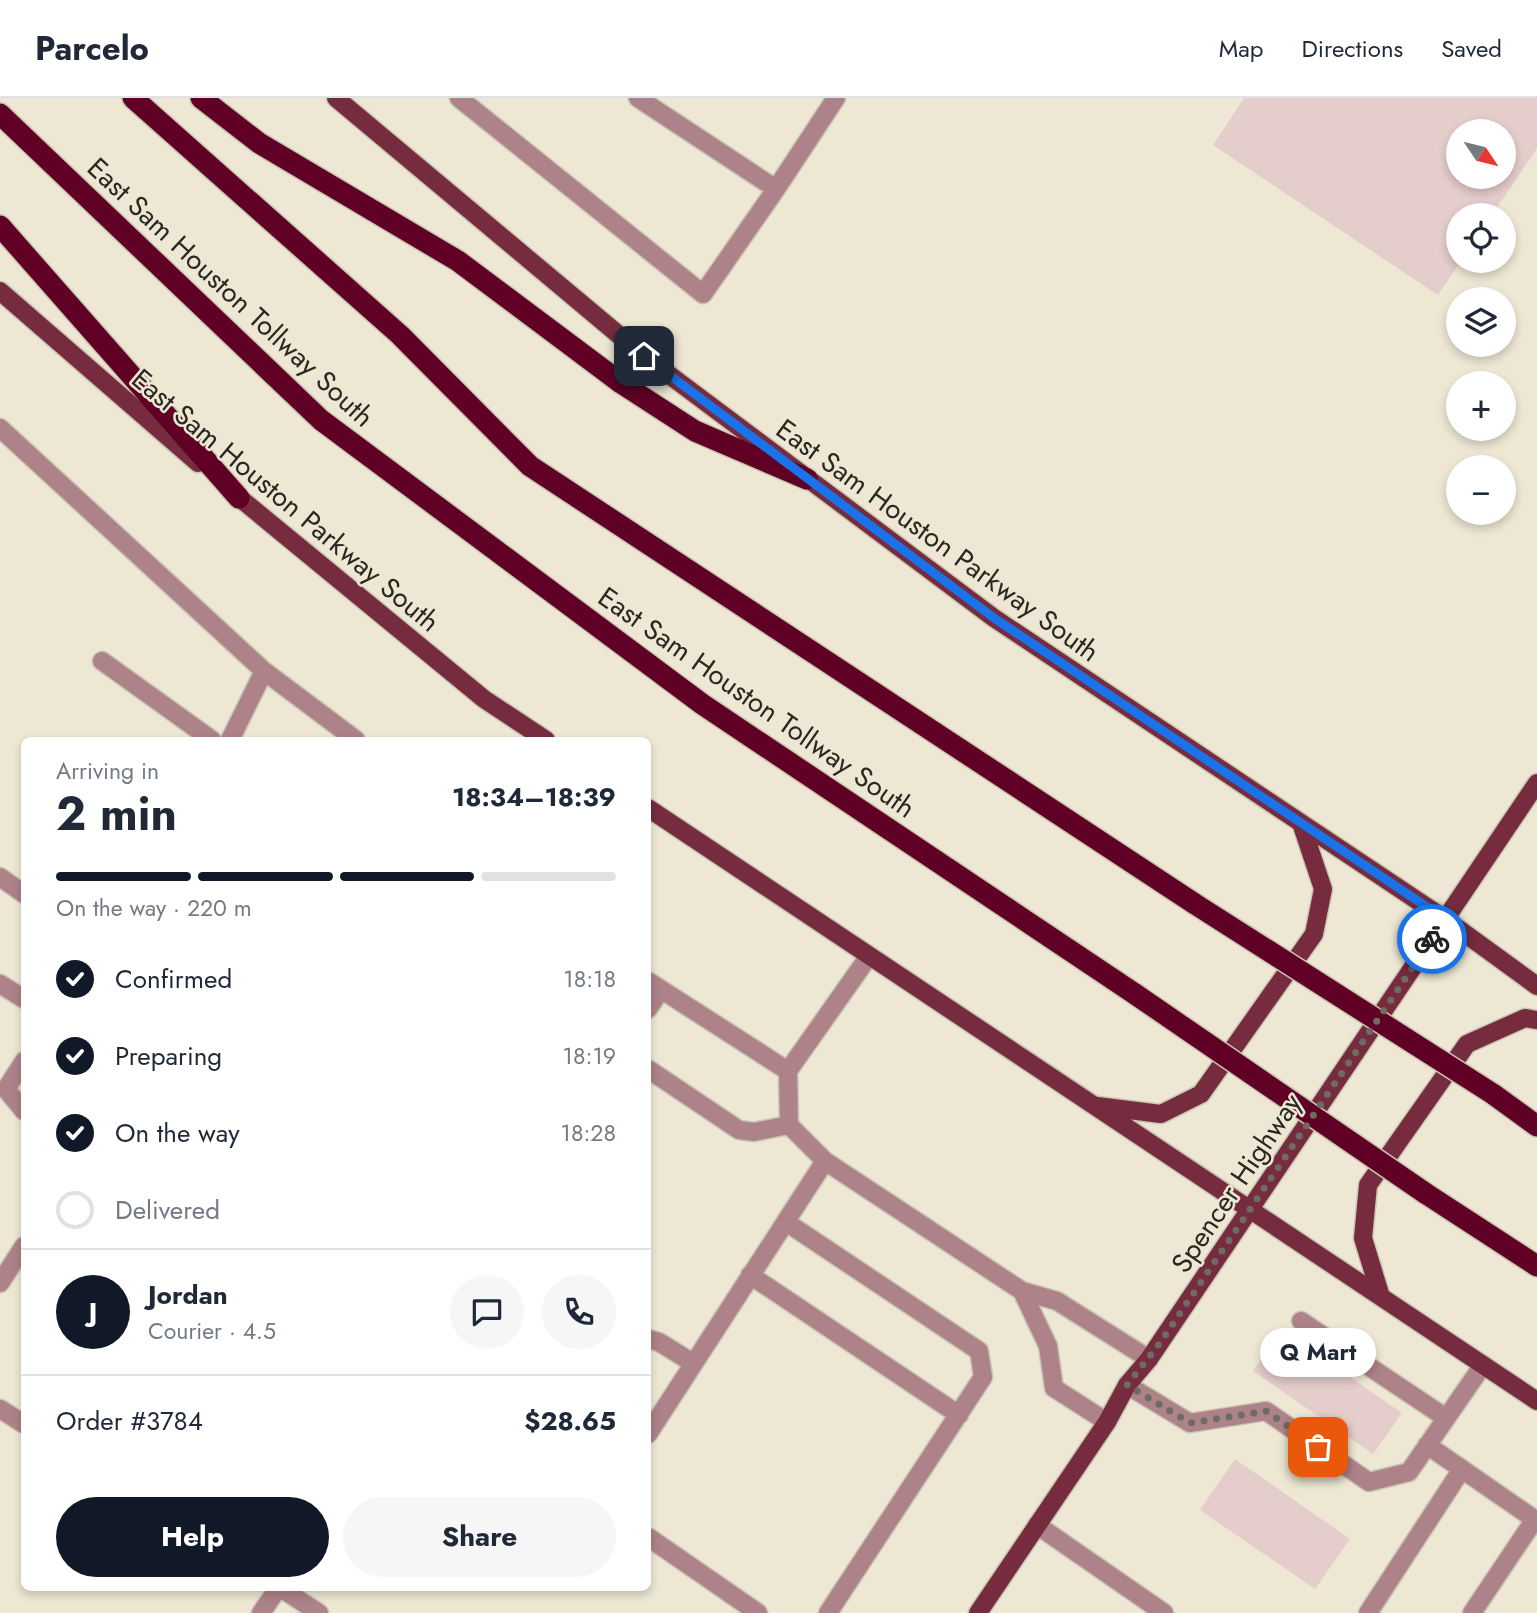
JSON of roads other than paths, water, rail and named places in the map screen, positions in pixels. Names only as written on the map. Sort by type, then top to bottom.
[{"type":"highway","points":[[133,98],[400,335],[530,466],[1195,904],[1493,1094],[1537,1126]]},
{"type":"highway","points":[[201,98],[259,143],[458,261],[621,383],[695,431],[807,479]]},
{"type":"highway","name":"East Sam Houston Tollway South","points":[[0,114],[321,420],[702,704],[1537,1266]]},
{"type":"highway","points":[[0,226],[239,498]]},
{"type":"main road","name":"East Sam Houston Parkway South","points":[[336,98],[644,356],[994,618],[1445,919],[1537,986]]},
{"type":"main road","name":"East Sam Houston Parkway South","points":[[0,291],[239,498],[484,699],[541,737]]},
{"type":"main road","name":"Spencer Highway","points":[[978,1613],[1107,1422],[1127,1385],[1149,1359],[1537,783]]},
{"type":"main road","points":[[651,810],[1537,1401]]},
{"type":"main road","points":[[1094,1106],[1161,1114],[1201,1094],[1314,934],[1323,889],[1301,823]]},
{"type":"main road","points":[[1381,1297],[1363,1238],[1368,1185],[1466,1044],[1525,1018],[1537,1020]]},
{"type":"street","points":[[459,98],[703,294],[836,98]]},
{"type":"street","points":[[638,98],[776,189]]},
{"type":"street","points":[[0,428],[264,671],[352,737]]},
{"type":"street","points":[[102,661],[208,737]]},
{"type":"street","points":[[231,737],[264,671]]},
{"type":"street","points":[[0,877],[21,892]]},
{"type":"street","points":[[869,956],[788,1071],[789,1125],[825,1161],[1022,1291],[1057,1301],[1149,1359]]},
{"type":"street","points":[[0,984],[21,997]]},
{"type":"street","points":[[654,985],[788,1071]]},
{"type":"street","points":[[21,1065],[3,1086],[21,1107]]},
{"type":"street","points":[[651,1071],[739,1130],[754,1132],[789,1125]]},
{"type":"street","points":[[651,1429],[825,1161]]},
{"type":"street","points":[[786,1222],[979,1351],[984,1377],[828,1613]]},
{"type":"street","points":[[0,1283],[21,1252]]},
{"type":"street","points":[[750,1275],[959,1415]]},
{"type":"street","points":[[1022,1291],[1048,1346],[1054,1388],[1107,1422]]},
{"type":"street","points":[[1301,1321],[1446,1418]]},
{"type":"street","points":[[651,1340],[694,1363]]},
{"type":"street","points":[[1127,1385],[1190,1423],[1266,1411],[1369,1482],[1409,1472],[1483,1365]]},
{"type":"street","points":[[0,1409],[21,1422]]},
{"type":"street","points":[[1427,1445],[1536,1520],[1472,1613]]},
{"type":"street","points":[[1368,1613],[1462,1469]]},
{"type":"street","points":[[1037,1525],[1164,1613]]},
{"type":"street","points":[[651,1539],[758,1613]]},
{"type":"street","points":[[261,1613],[276,1591]]},
{"type":"street","points":[[285,1591],[319,1613]]},
{"type":"place","name":"Q Mart","points":[[1318,1447]]}]
